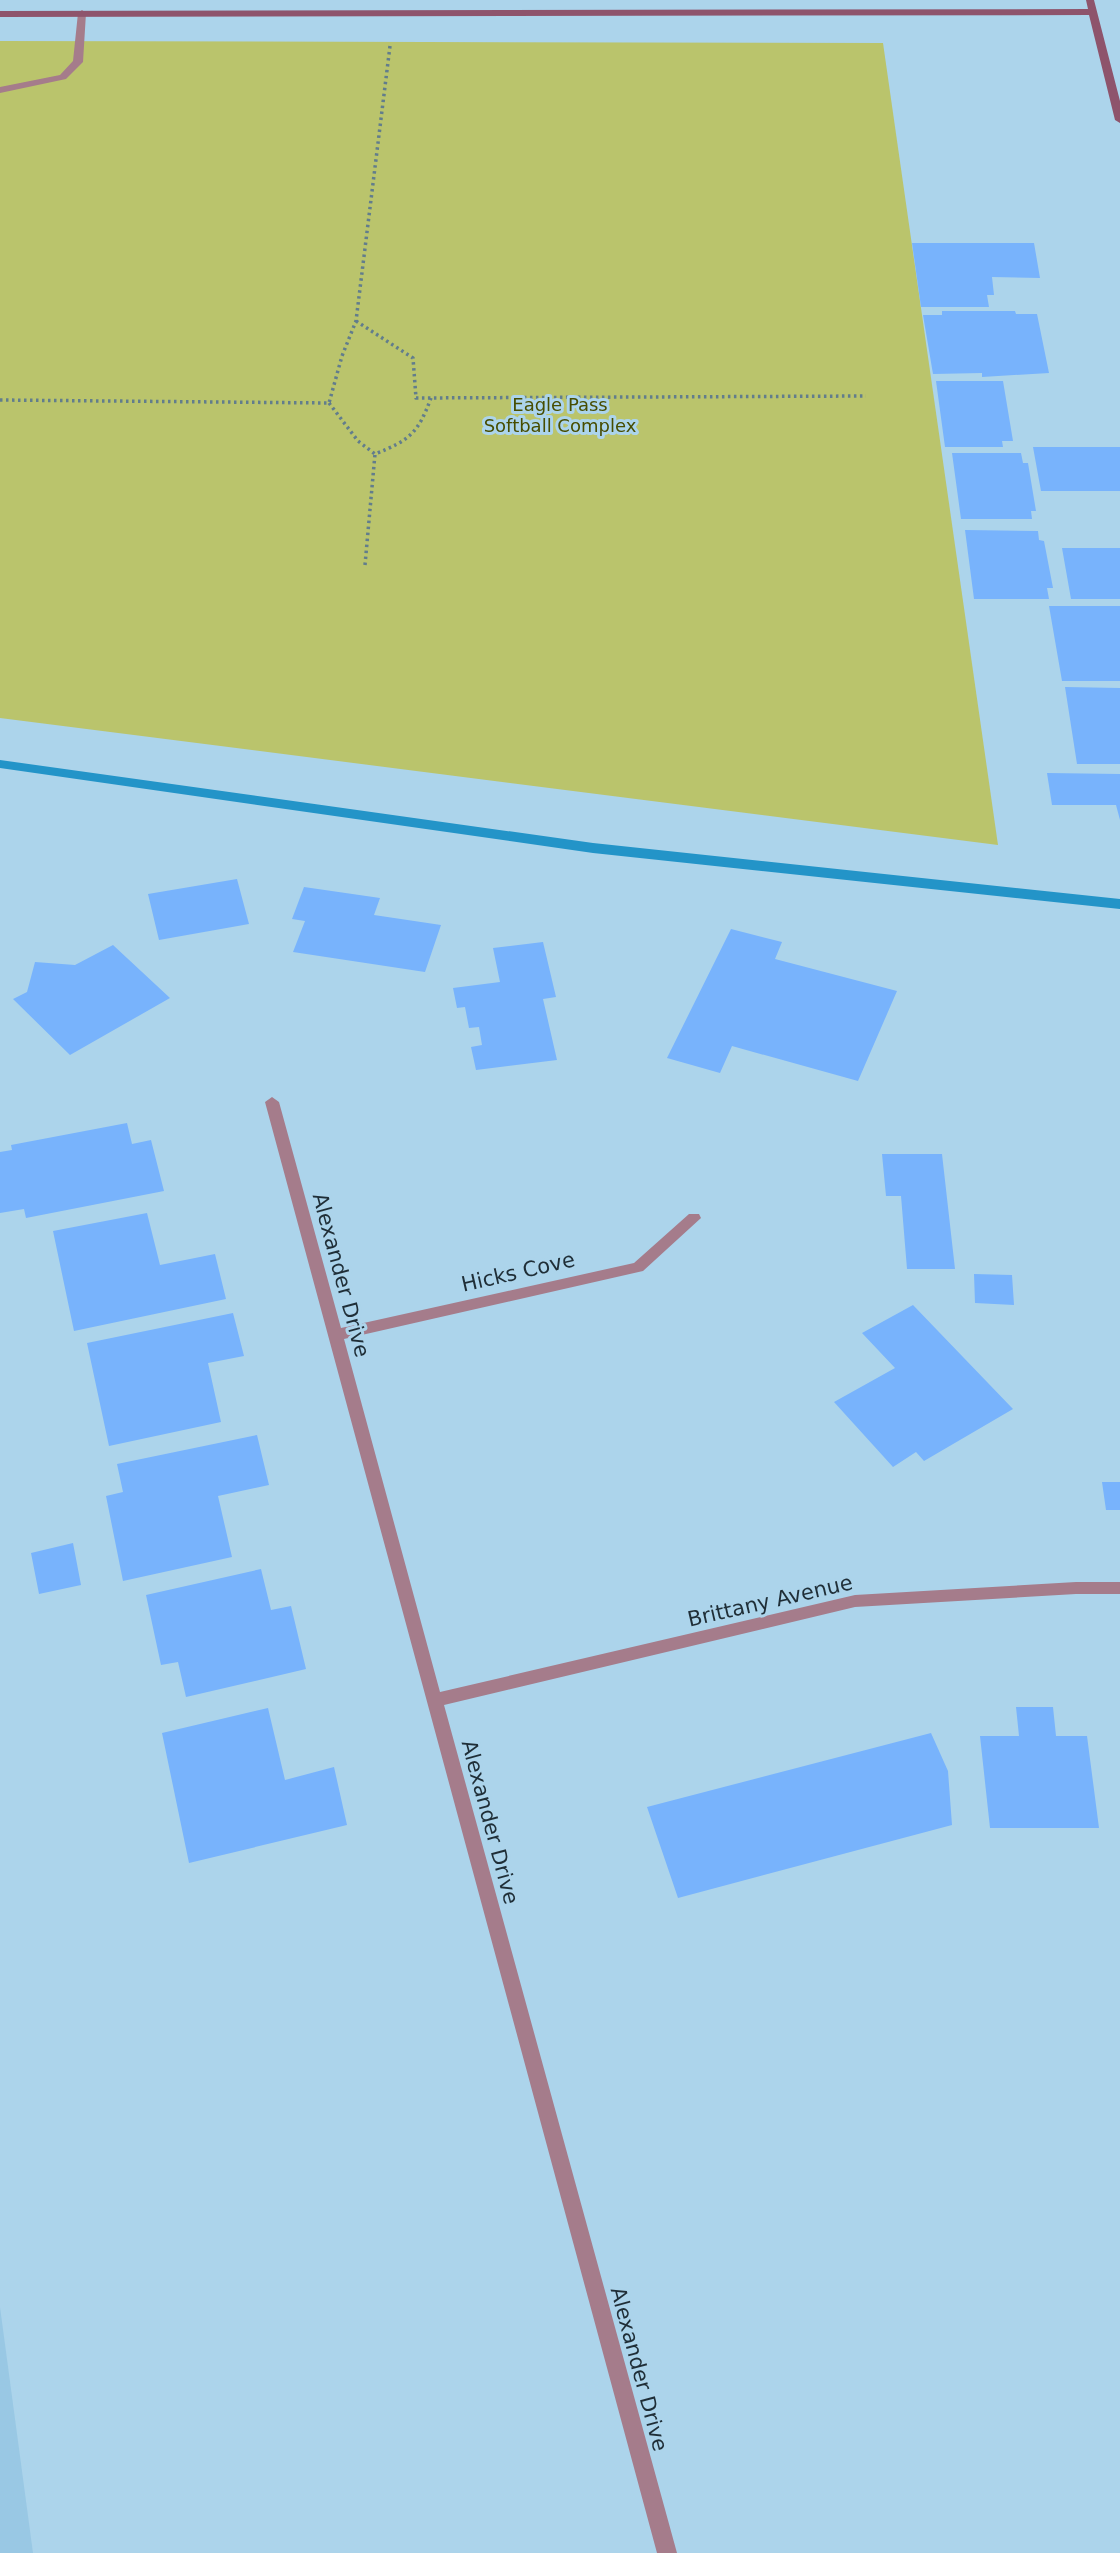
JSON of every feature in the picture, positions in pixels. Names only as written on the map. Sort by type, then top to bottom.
[{"type":"street","points":[[1090,0],[1120,120]]},
{"type":"street","points":[[0,14],[1093,12]]},
{"type":"street","points":[[0,90],[63,77],[78,62],[82,13]]},
{"type":"street","name":"Alexander Drive","points":[[272,1101],[667,2553]]},
{"type":"street","name":"Hicks Cove","points":[[335,1335],[638,1267],[694,1218]]},
{"type":"street","name":"Brittany Avenue","points":[[435,1700],[855,1601],[1076,1588],[1120,1588]]},
{"type":"path","points":[[328,403],[356,321],[396,13]]},
{"type":"path","points":[[356,321],[413,358],[416,398],[866,396]]},
{"type":"path","points":[[0,400],[94,398],[328,403]]},
{"type":"path","points":[[375,454],[412,438],[431,398]]},
{"type":"path","points":[[328,403],[358,441],[375,454]]},
{"type":"path","points":[[365,565],[375,454]]},
{"type":"shaded area","points":[[0,2307],[33,2553],[0,2553]]},
{"type":"green space","name":"Eagle Pass Softball Complex","points":[[0,41],[883,43],[998,845],[0,718]]},
{"type":"building","points":[[912,243],[1034,243],[1040,278],[992,277],[994,295],[987,295],[989,307],[921,307]]},
{"type":"building","points":[[942,311],[1015,311],[1016,314],[1037,314],[1049,373],[982,377],[982,373],[933,374],[923,315],[942,315]]},
{"type":"building","points":[[936,381],[1003,381],[1013,441],[1002,441],[1003,447],[945,447]]},
{"type":"building","points":[[1033,447],[1120,447],[1120,491],[1041,491]]},
{"type":"building","points":[[952,453],[1021,453],[1023,463],[1028,463],[1036,511],[1031,511],[1032,519],[961,519]]},
{"type":"building","points":[[965,530],[1038,531],[1039,540],[1044,541],[1053,588],[1047,588],[1049,599],[974,599]]},
{"type":"building","points":[[1062,548],[1120,548],[1120,599],[1071,599]]},
{"type":"building","points":[[1049,606],[1120,606],[1120,681],[1062,681]]},
{"type":"building","points":[[1065,687],[1120,688],[1120,764],[1077,764]]},
{"type":"building","points":[[1047,773],[1120,774],[1120,820],[1116,805],[1052,805]]},
{"type":"building","points":[[237,879],[249,924],[159,940],[148,894]]},
{"type":"building","points":[[304,887],[380,898],[374,915],[441,925],[425,972],[293,952],[305,921],[292,919]]},
{"type":"building","points":[[731,929],[782,942],[775,959],[897,991],[858,1081],[732,1046],[720,1073],[667,1058]]},
{"type":"building","points":[[543,942],[556,997],[543,999],[557,1060],[476,1070],[471,1047],[482,1045],[479,1027],[469,1028],[465,1007],[457,1008],[453,988],[500,982],[493,948]]},
{"type":"building","points":[[113,945],[170,998],[70,1055],[13,999],[27,992],[35,962],[75,965]]},
{"type":"building","points":[[127,1123],[132,1144],[151,1140],[164,1191],[26,1218],[24,1209],[0,1213],[0,1152],[12,1150],[11,1145]]},
{"type":"building","points":[[882,1154],[942,1154],[955,1269],[907,1269],[901,1196],[886,1196]]},
{"type":"building","points":[[147,1213],[160,1265],[215,1254],[226,1299],[74,1331],[53,1231]]},
{"type":"building","points":[[974,1274],[1012,1275],[1014,1305],[975,1303]]},
{"type":"building","points":[[913,1305],[1013,1409],[924,1461],[916,1452],[893,1467],[834,1402],[895,1368],[862,1333]]},
{"type":"building","points":[[233,1313],[244,1356],[208,1363],[221,1422],[109,1446],[87,1343]]},
{"type":"building","points":[[257,1435],[269,1485],[218,1496],[232,1557],[123,1581],[106,1496],[123,1492],[117,1464]]},
{"type":"building","points":[[1102,1482],[1120,1482],[1120,1510],[1106,1510]]},
{"type":"building","points":[[73,1543],[81,1585],[39,1594],[31,1553]]},
{"type":"building","points":[[261,1569],[271,1610],[291,1606],[306,1669],[186,1697],[178,1662],[161,1665],[146,1595]]},
{"type":"building","points":[[1016,1707],[1053,1707],[1056,1736],[1087,1736],[1099,1828],[990,1828],[980,1736],[1019,1736]]},
{"type":"building","points":[[268,1708],[285,1780],[334,1767],[347,1825],[189,1863],[162,1733]]},
{"type":"building","points":[[931,1733],[948,1771],[952,1825],[678,1898],[647,1807]]},
{"type":"waterway","points":[[0,764],[593,848],[1120,904]]}]
